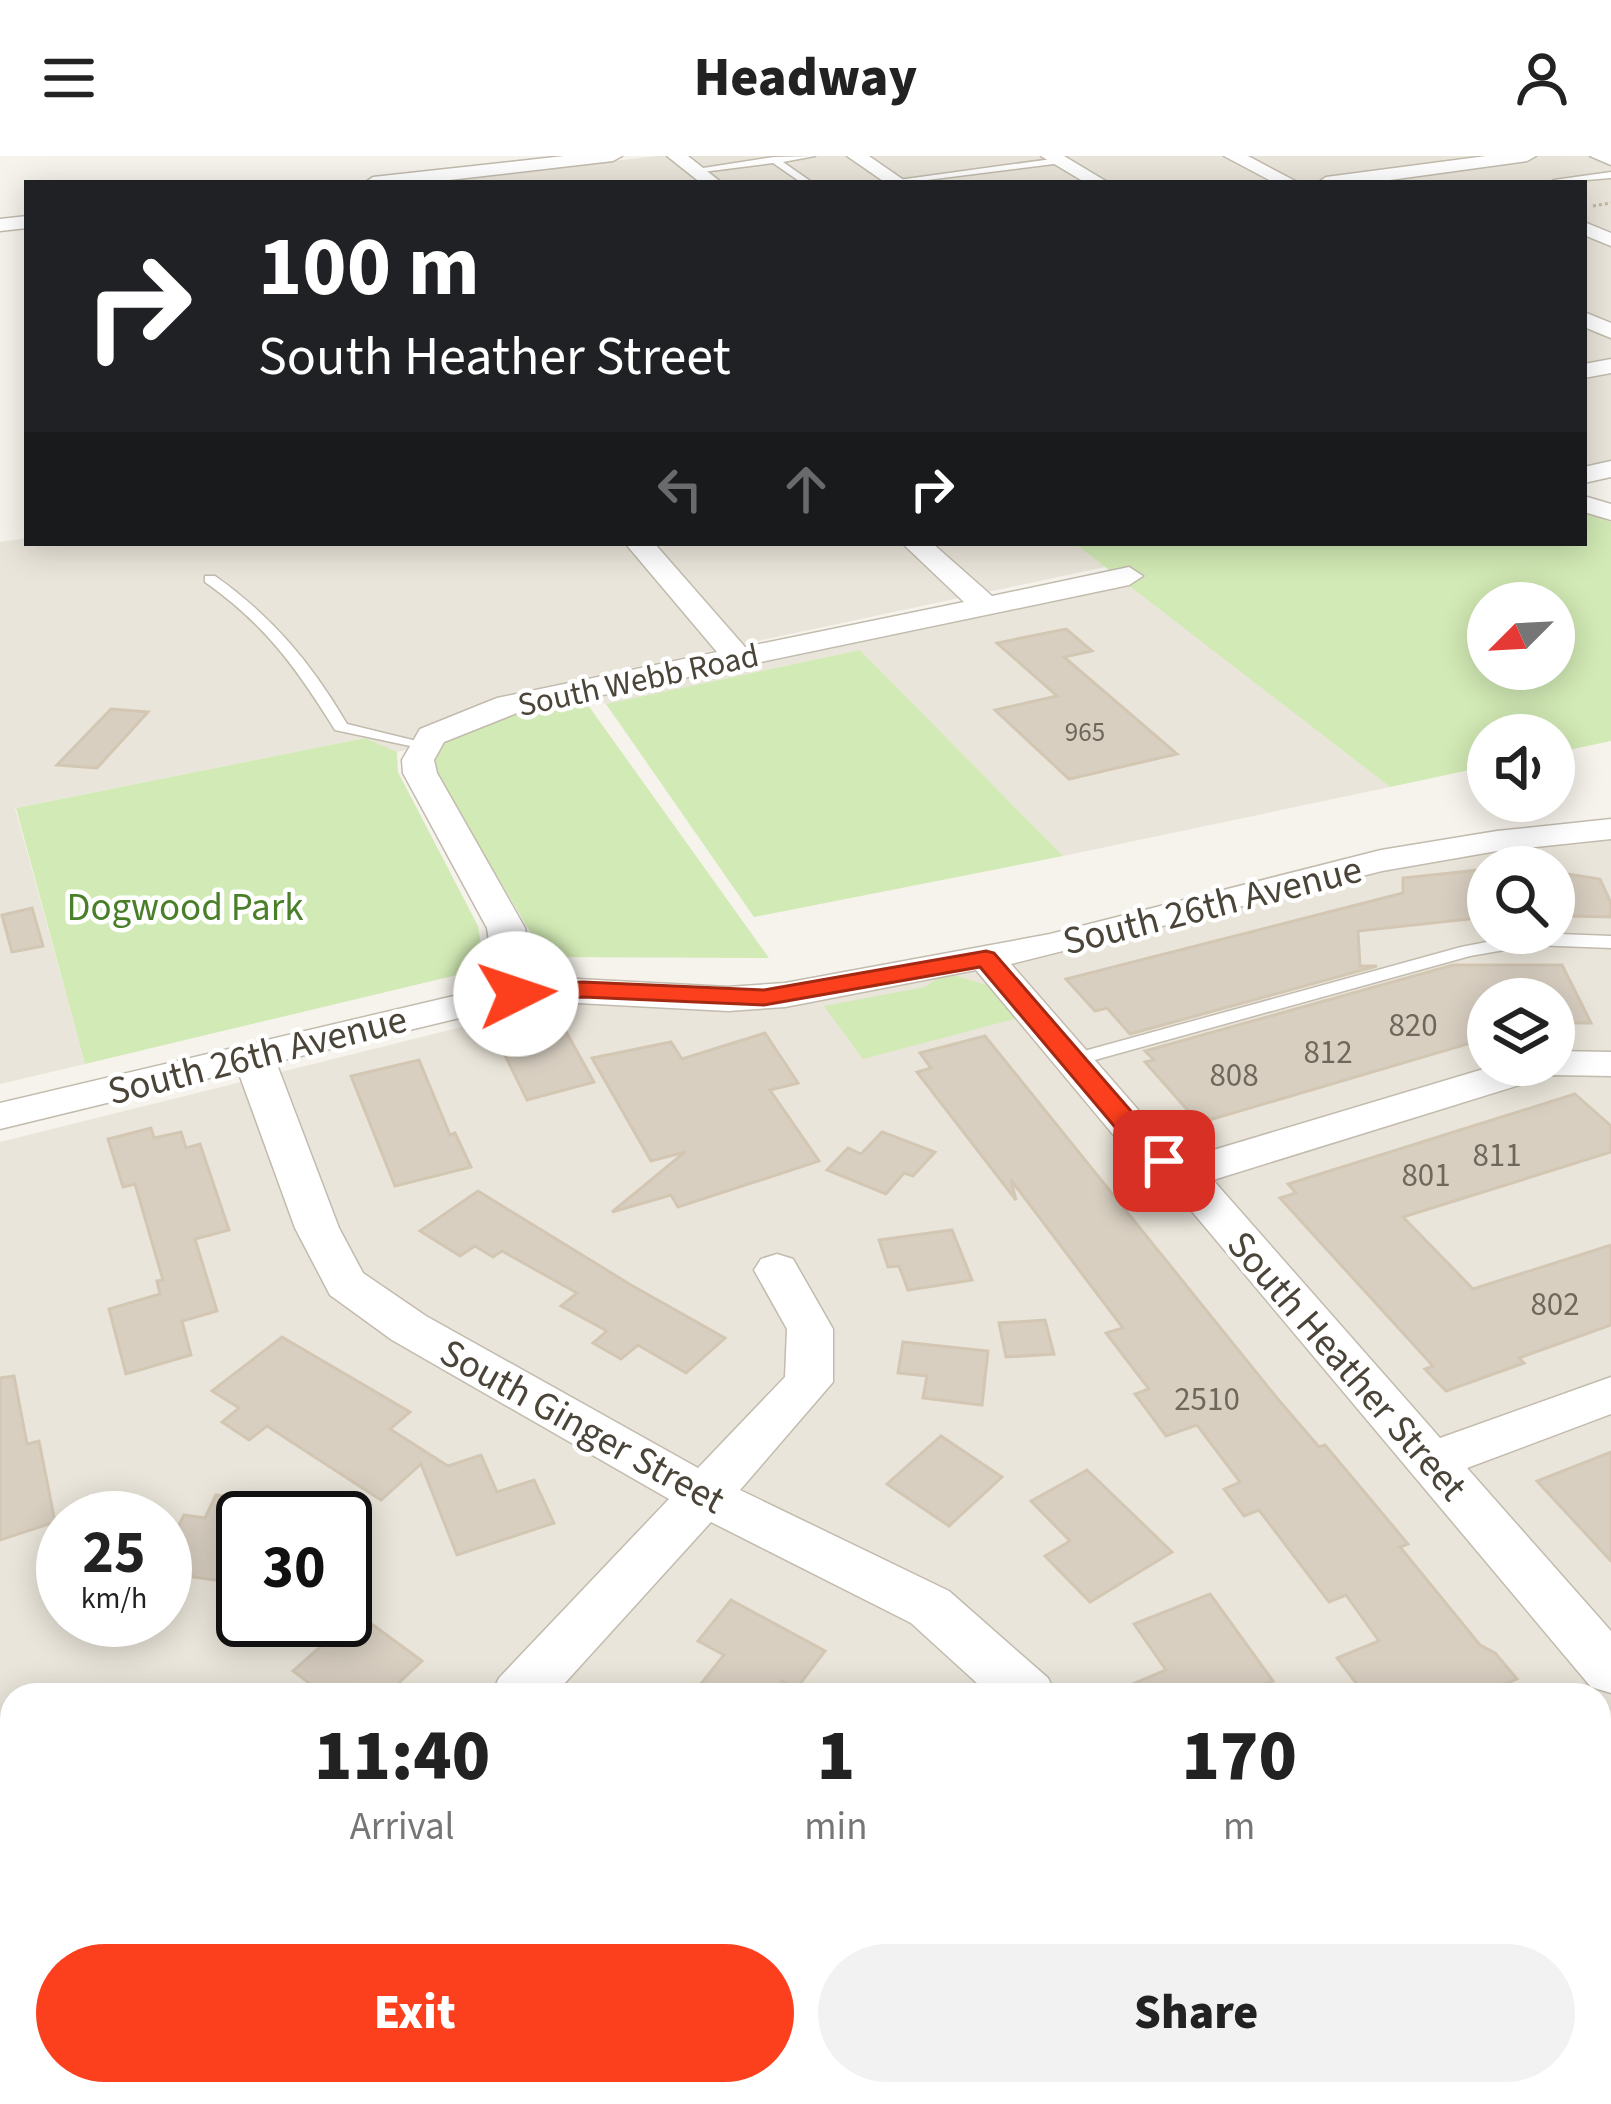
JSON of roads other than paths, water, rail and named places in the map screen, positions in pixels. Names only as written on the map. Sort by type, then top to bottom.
[{"type":"street","points":[[400,180],[613,156]]},
{"type":"street","points":[[676,156],[698,178]]},
{"type":"street","points":[[1233,156],[1284,180]]},
{"type":"street","points":[[1418,156],[1444,167]]},
{"type":"street","points":[[1369,180],[1527,156]]},
{"type":"street","points":[[1599,156],[1611,160]]},
{"type":"street","points":[[864,157],[895,180]]},
{"type":"street","points":[[1054,159],[1094,180]]},
{"type":"street","points":[[1588,218],[1611,240]]},
{"type":"street","points":[[642,546],[737,658]]},
{"type":"street","points":[[919,546],[986,606]]},
{"type":"street","name":"South Webb Road","points":[[423,747],[451,725],[508,705],[1129,576]]},
{"type":"street","points":[[423,747],[420,773],[506,928],[516,994]]},
{"type":"street","name":"South 26th Avenue","points":[[0,1116],[516,994],[583,990],[764,998],[986,958],[1381,861],[1600,826]]},
{"type":"street","name":"South Heather Street","points":[[986,958],[1146,1146],[1184,1174],[1611,1670]]},
{"type":"street","name":"South Ginger Street","points":[[253,1056],[317,1228],[346,1284],[409,1328],[705,1496],[930,1607],[1015,1683]]},
{"type":"street","points":[[1575,1063],[1611,1064]]},
{"type":"street","points":[[1184,1174],[1472,1086]]},
{"type":"street","points":[[530,1683],[808,1382],[810,1329],[776,1270]]},
{"type":"street","points":[[1431,1461],[1611,1394]]},
{"type":"lane","points":[[698,178],[810,156]]},
{"type":"lane","points":[[913,180],[1054,159]]},
{"type":"lane","points":[[774,160],[804,180]]},
{"type":"lane","points":[[981,171],[998,180]]},
{"type":"lane","points":[[1575,180],[1611,175]]},
{"type":"lane","points":[[210,579],[261,614],[293,651],[341,727],[423,747]]},
{"type":"lane","points":[[1073,1060],[1468,951],[1533,939],[1611,942]]},
{"type":"park label","name":"Dogwood Park","points":[[185,906]]}]
